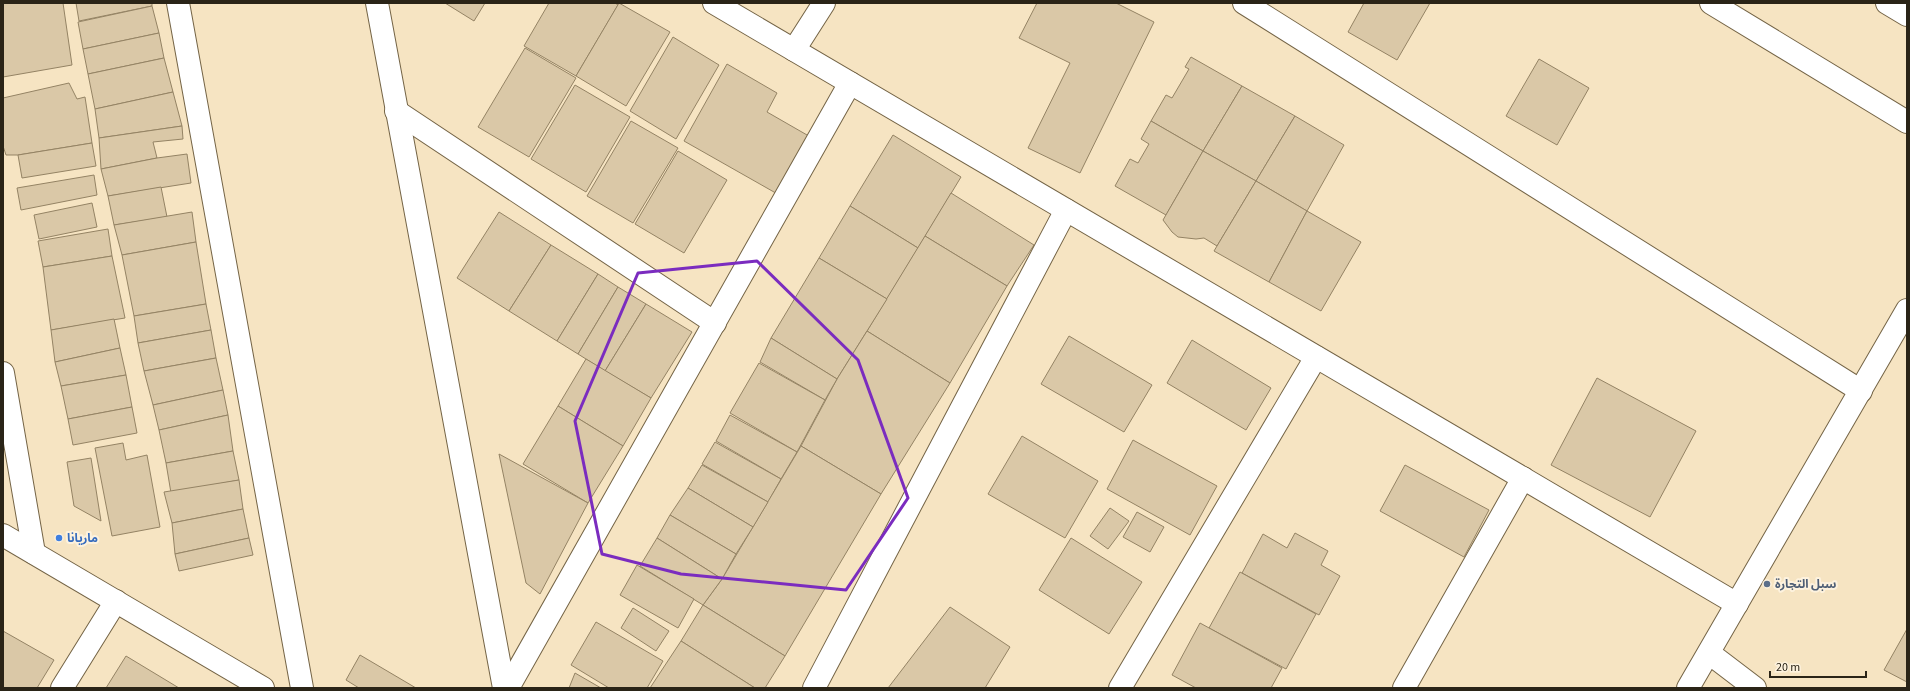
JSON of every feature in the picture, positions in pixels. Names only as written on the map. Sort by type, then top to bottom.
[{"type":"street","points":[[178,3],[302,688]]},
{"type":"street","points":[[377,3],[504,688]]},
{"type":"street","points":[[714,3],[1737,604]]},
{"type":"street","points":[[794,50],[824,3]]},
{"type":"street","points":[[1244,3],[1861,390]]},
{"type":"street","points":[[1711,3],[1907,122]]},
{"type":"street","points":[[1888,3],[1907,15]]},
{"type":"street","points":[[508,688],[850,83]]},
{"type":"street","points":[[396,111],[714,323]]},
{"type":"street","points":[[814,688],[1066,210]]},
{"type":"street","points":[[1688,688],[1907,310]]},
{"type":"street","points":[[1120,688],[1316,357]]},
{"type":"street","points":[[3,373],[34,553]]},
{"type":"street","points":[[1404,688],[1523,478]]},
{"type":"street","points":[[3,534],[263,688]]},
{"type":"street","points":[[62,688],[116,601]]},
{"type":"street","points":[[1709,653],[1755,688]]},
{"type":"highlighted area","points":[[757,261],[858,360],[908,498],[846,590],[681,574],[602,554],[575,421],[638,273]]},
{"type":"building","points":[[3,3],[63,3],[72,65],[3,77]]},
{"type":"building","points":[[76,3],[152,3],[152,6],[79,21]]},
{"type":"building","points":[[445,3],[485,3],[474,21]]},
{"type":"building","points":[[549,3],[615,3],[618,5],[576,76],[524,46]]},
{"type":"building","points":[[619,3],[670,32],[626,106],[576,76]]},
{"type":"building","points":[[1037,3],[1116,3],[1154,22],[1080,173],[1028,148],[1070,63],[1019,38]]},
{"type":"building","points":[[1364,3],[1430,3],[1397,60],[1348,32]]},
{"type":"building","points":[[152,6],[159,33],[83,49],[78,22]]},
{"type":"building","points":[[159,33],[164,58],[88,74],[83,49]]},
{"type":"building","points":[[673,37],[719,65],[676,139],[630,111]]},
{"type":"building","points":[[525,48],[576,78],[529,157],[478,127]]},
{"type":"building","points":[[1191,57],[1242,86],[1203,151],[1151,121],[1166,95],[1172,98],[1189,69],[1185,67]]},
{"type":"building","points":[[164,58],[173,92],[95,109],[88,74]]},
{"type":"building","points":[[1539,59],[1589,88],[1557,145],[1506,116]]},
{"type":"building","points":[[727,64],[777,93],[767,112],[814,139],[781,196],[684,141]]},
{"type":"building","points":[[69,83],[77,99],[85,97],[92,143],[18,155],[6,155],[3,146],[3,98]]},
{"type":"building","points":[[575,85],[630,117],[586,192],[531,159]]},
{"type":"building","points":[[1242,86],[1295,116],[1256,181],[1203,151]]},
{"type":"building","points":[[173,92],[182,126],[99,138],[95,109]]},
{"type":"building","points":[[1295,116],[1344,145],[1307,211],[1256,181]]},
{"type":"building","points":[[631,121],[678,148],[633,223],[587,196]]},
{"type":"building","points":[[1151,121],[1203,151],[1166,215],[1115,186],[1130,159],[1138,163],[1149,144],[1141,139]]},
{"type":"building","points":[[182,126],[183,139],[153,142],[157,158],[101,169],[99,138]]},
{"type":"building","points":[[893,135],[961,177],[918,248],[850,206]]},
{"type":"building","points":[[92,143],[96,166],[22,178],[18,155]]},
{"type":"building","points":[[678,151],[727,180],[684,253],[635,224]]},
{"type":"building","points":[[1203,151],[1256,181],[1217,246],[1204,238],[1196,239],[1178,237],[1163,220]]},
{"type":"building","points":[[187,154],[191,183],[108,196],[101,169],[157,158]]},
{"type":"building","points":[[94,175],[97,195],[21,210],[17,188]]},
{"type":"building","points":[[1256,181],[1307,211],[1269,282],[1214,251]]},
{"type":"building","points":[[161,187],[167,217],[114,225],[108,196]]},
{"type":"building","points":[[951,193],[1034,245],[1007,286],[925,236]]},
{"type":"building","points":[[92,203],[97,227],[39,239],[34,215]]},
{"type":"building","points":[[850,206],[918,248],[887,299],[819,258]]},
{"type":"building","points":[[1307,211],[1361,242],[1321,311],[1269,282]]},
{"type":"building","points":[[192,212],[196,242],[122,255],[114,225]]},
{"type":"building","points":[[499,212],[551,245],[509,311],[457,278]]},
{"type":"building","points":[[108,229],[112,256],[43,267],[38,241]]},
{"type":"building","points":[[925,236],[1007,286],[950,383],[867,331]]},
{"type":"building","points":[[196,242],[206,304],[134,316],[122,255]]},
{"type":"building","points":[[551,245],[598,274],[557,341],[509,311]]},
{"type":"building","points":[[112,256],[125,318],[51,330],[43,267]]},
{"type":"building","points":[[819,258],[887,299],[837,379],[771,338]]},
{"type":"building","points":[[598,274],[618,287],[578,354],[557,341]]},
{"type":"building","points":[[618,287],[646,304],[605,371],[578,354]]},
{"type":"building","points":[[206,304],[211,330],[138,343],[134,316]]},
{"type":"building","points":[[646,304],[692,332],[651,398],[605,371]]},
{"type":"building","points":[[114,319],[120,348],[55,362],[51,330]]},
{"type":"building","points":[[211,330],[216,358],[144,371],[138,343]]},
{"type":"building","points":[[867,331],[950,383],[881,494],[801,446],[837,379]]},
{"type":"building","points":[[1069,336],[1152,385],[1124,432],[1041,384]]},
{"type":"building","points":[[771,338],[837,379],[825,400],[760,362]]},
{"type":"building","points":[[1192,340],[1271,388],[1246,430],[1167,383]]},
{"type":"building","points":[[120,348],[126,375],[61,386],[55,362]]},
{"type":"building","points":[[216,358],[223,390],[153,405],[144,371]]},
{"type":"building","points":[[586,359],[651,398],[623,446],[558,406]]},
{"type":"building","points":[[759,363],[825,400],[797,452],[730,413]]},
{"type":"building","points":[[126,375],[132,407],[68,419],[61,386]]},
{"type":"building","points":[[1597,378],[1696,431],[1650,517],[1551,465]]},
{"type":"building","points":[[223,390],[228,415],[159,430],[153,405]]},
{"type":"building","points":[[558,406],[623,446],[588,503],[523,464]]},
{"type":"building","points":[[132,407],[137,433],[73,445],[68,419]]},
{"type":"building","points":[[228,415],[233,451],[166,463],[159,430]]},
{"type":"building","points":[[730,415],[797,452],[781,479],[716,441]]},
{"type":"building","points":[[1022,436],[1098,481],[1065,538],[988,494]]},
{"type":"building","points":[[1133,440],[1217,486],[1190,535],[1107,489]]},
{"type":"building","points":[[715,442],[781,479],[768,502],[702,464]]},
{"type":"building","points":[[123,443],[126,460],[147,455],[160,527],[112,536],[95,448]]},
{"type":"building","points":[[801,446],[881,494],[785,656],[703,605],[722,579]]},
{"type":"building","points":[[233,451],[239,480],[171,493],[166,463]]},
{"type":"building","points":[[499,454],[588,503],[540,594],[526,583]]},
{"type":"building","points":[[91,458],[101,521],[74,506],[67,462]]},
{"type":"building","points":[[702,465],[768,502],[753,527],[688,488]]},
{"type":"building","points":[[1405,465],[1489,510],[1464,557],[1380,511]]},
{"type":"building","points":[[239,480],[243,509],[172,523],[164,492]]},
{"type":"building","points":[[688,488],[753,527],[736,554],[670,515]]},
{"type":"building","points":[[1110,508],[1129,521],[1108,549],[1090,536]]},
{"type":"building","points":[[243,509],[249,538],[175,554],[172,523]]},
{"type":"building","points":[[1137,512],[1164,527],[1150,552],[1123,537]]},
{"type":"building","points":[[670,515],[736,554],[722,579],[657,538]]},
{"type":"building","points":[[1295,533],[1328,551],[1321,565],[1340,576],[1319,615],[1242,573],[1263,534],[1287,548]]},
{"type":"building","points":[[249,538],[253,555],[179,571],[175,554]]},
{"type":"building","points":[[657,538],[722,579],[703,605],[640,566]]},
{"type":"building","points":[[1071,538],[1142,582],[1109,634],[1039,590]]},
{"type":"building","points":[[637,565],[694,599],[678,628],[620,595]]},
{"type":"building","points":[[1240,572],[1316,614],[1286,669],[1209,628]]},
{"type":"building","points":[[703,605],[785,656],[765,688],[755,688],[681,641]]},
{"type":"building","points":[[950,607],[1010,647],[985,688],[888,688]]},
{"type":"building","points":[[633,608],[669,631],[656,651],[621,628]]},
{"type":"building","points":[[596,622],[663,661],[647,688],[609,688],[571,665]]},
{"type":"building","points":[[1200,623],[1282,668],[1271,688],[1196,688],[1172,675]]},
{"type":"building","points":[[1907,629],[1907,682],[1884,670]]},
{"type":"building","points":[[3,631],[54,660],[37,688],[3,688]]},
{"type":"building","points":[[681,641],[755,688],[650,688]]},
{"type":"building","points":[[360,655],[416,688],[359,688],[346,680]]},
{"type":"building","points":[[126,656],[179,688],[106,688]]},
{"type":"building","points":[[575,673],[601,688],[569,688]]},
{"type":"place","name":"ماريانا","points":[[59,538]]},
{"type":"place","name":"سبل التجارة","points":[[1767,584]]}]
